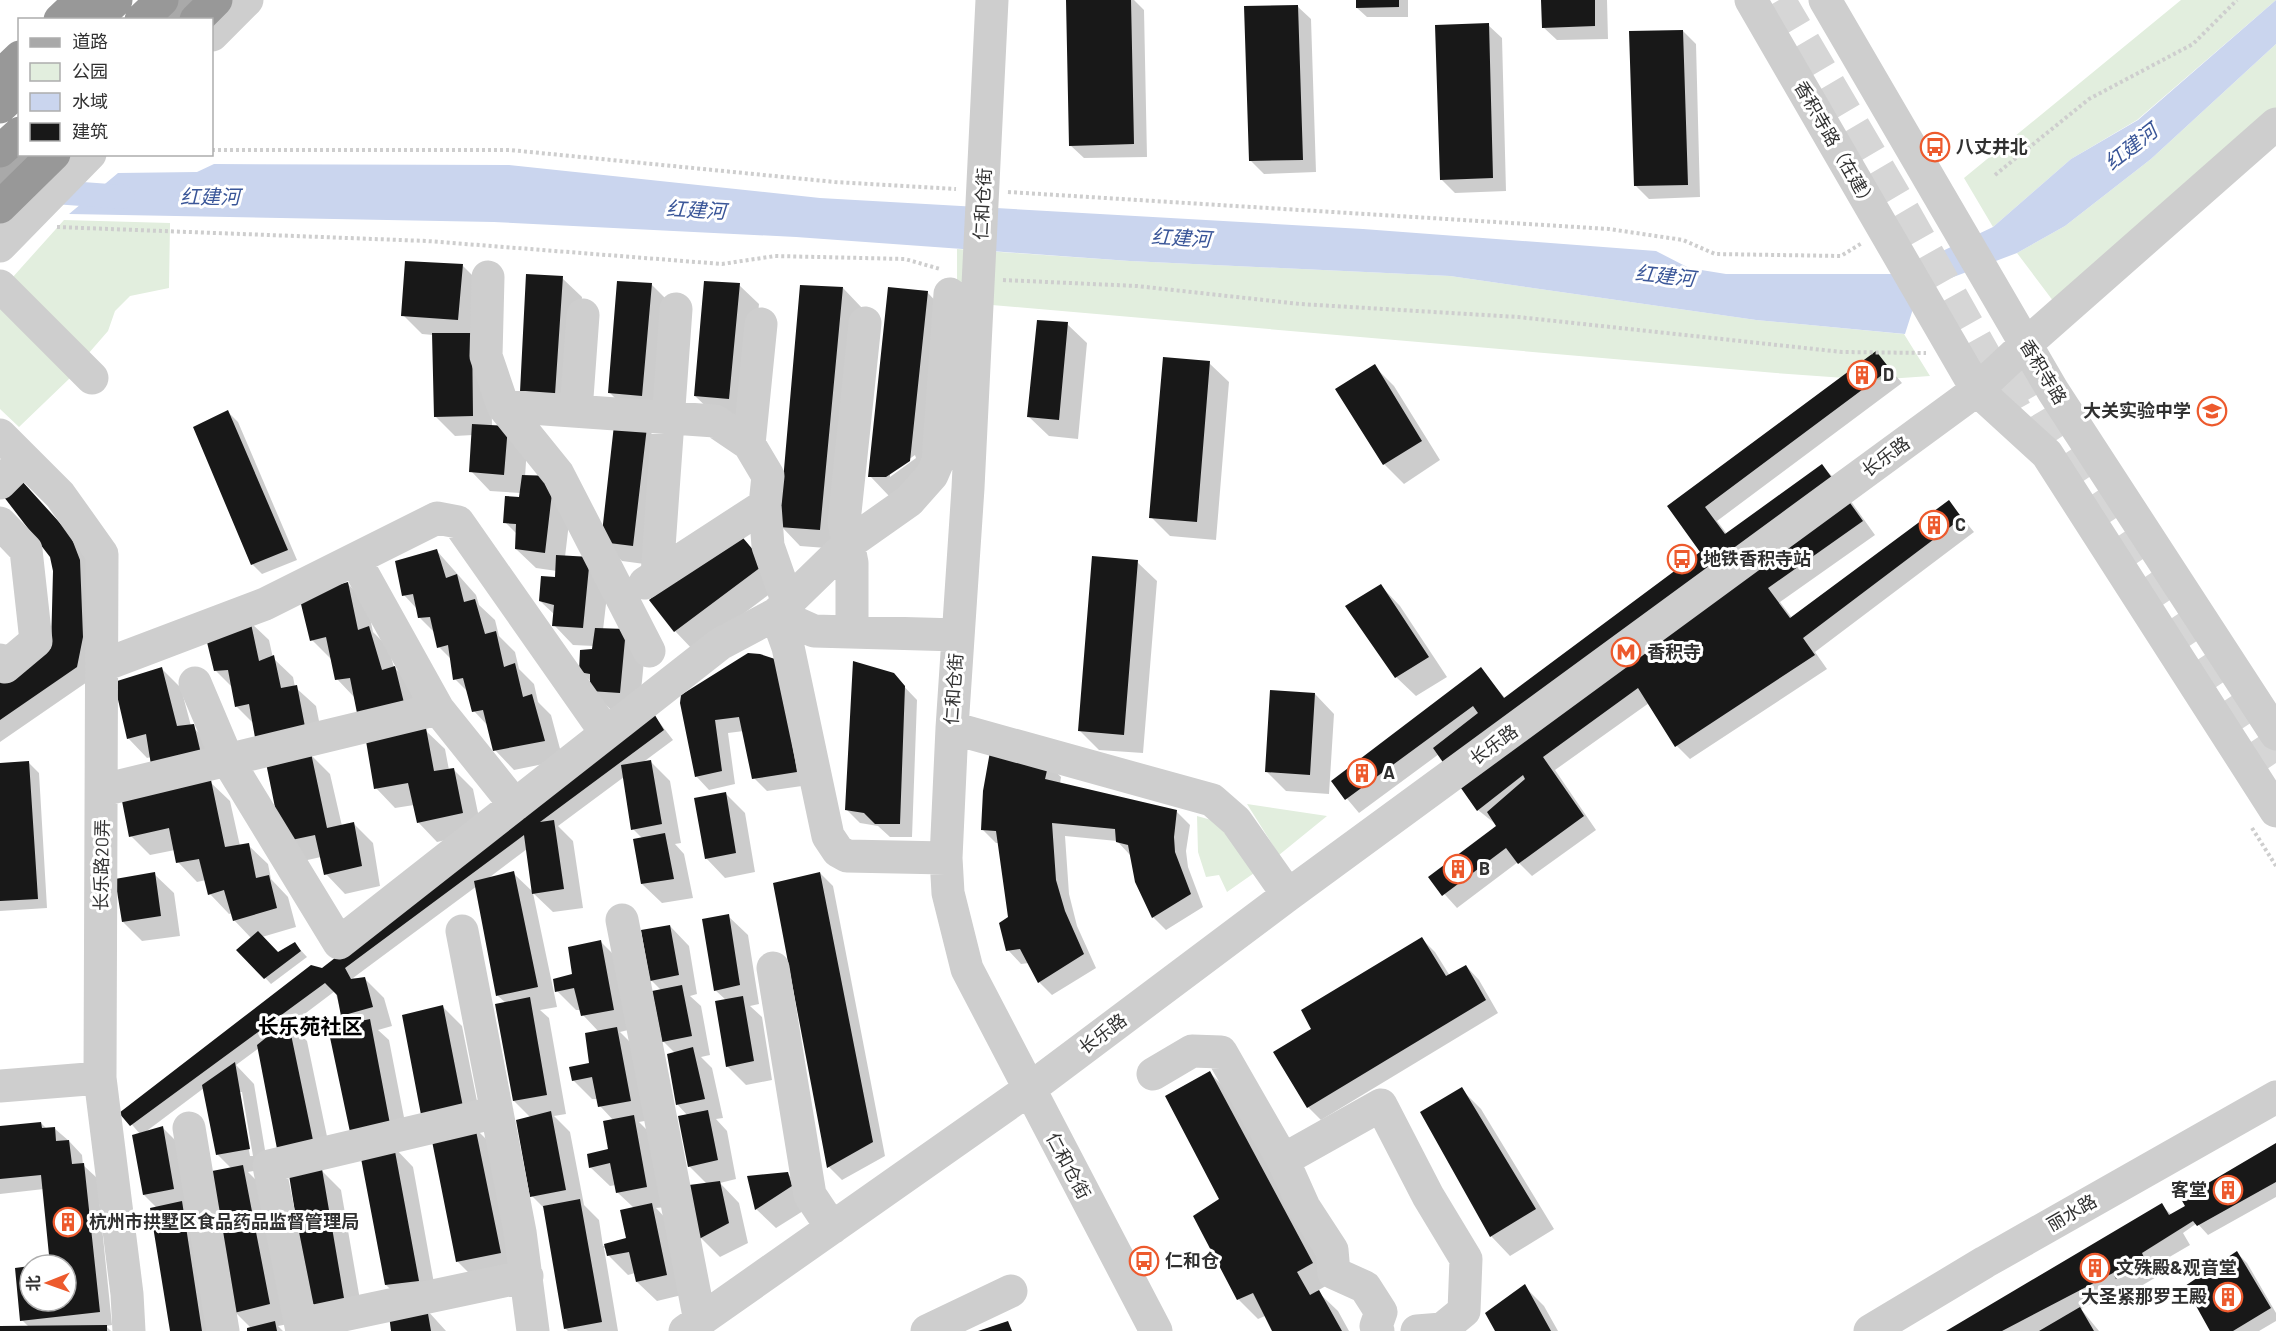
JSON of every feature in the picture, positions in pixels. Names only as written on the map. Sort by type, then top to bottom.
[{"type":"highway","points":[[62,18],[81,0]]},
{"type":"highway","points":[[96,18],[116,0]]},
{"type":"highway","points":[[143,18],[162,0]]},
{"type":"highway","points":[[198,18],[216,0]]},
{"type":"highway","points":[[0,76],[18,59]]},
{"type":"highway","points":[[0,107],[18,91]]},
{"type":"highway","points":[[7,165],[18,138]]},
{"type":"highway","points":[[0,207],[52,156]]},
{"type":"main road","points":[[77,18],[96,0]]},
{"type":"main road","points":[[169,18],[188,0]]},
{"type":"main road","points":[[0,90],[18,73]]},
{"type":"street","points":[[45,18],[64,0]]},
{"type":"street","points":[[213,34],[247,0]]},
{"type":"street","name":"仁和仓街","points":[[992,0],[985,158],[964,291],[958,635],[946,858],[948,893],[967,969],[1028,1090],[1156,1331]]},
{"type":"street","points":[[1739,0],[1874,235],[1906,278],[1977,390],[2047,454],[2276,811]]},
{"type":"street","name":"香积寺路（在建）","points":[[1751,0],[1906,278]]},
{"type":"street","name":"香积寺路","points":[[1825,0],[2053,391],[2276,734]]},
{"type":"street","points":[[0,59],[18,43]]},
{"type":"street","name":"长乐路","points":[[692,1326],[1028,1090],[1977,390],[2276,124]]},
{"type":"street","points":[[0,246],[88,156]]},
{"type":"street","points":[[488,277],[486,356],[503,406],[558,474],[620,598],[650,651]]},
{"type":"street","points":[[0,286],[93,378]]},
{"type":"street","points":[[195,683],[228,761],[339,943],[720,644],[782,608],[848,544],[909,501],[932,476],[938,461],[941,428],[964,291]]},
{"type":"street","points":[[657,575],[676,309]]},
{"type":"street","points":[[576,411],[583,315]]},
{"type":"street","points":[[852,632],[852,563],[844,522],[865,323]]},
{"type":"street","points":[[749,444],[761,324]]},
{"type":"street","points":[[503,406],[715,421],[749,444],[768,476],[765,505],[768,546],[828,836],[849,866],[946,858]]},
{"type":"street","name":"长乐路20弄","points":[[0,435],[60,495],[102,554],[104,665],[100,1078],[127,1294],[129,1331]]},
{"type":"street","points":[[0,483],[24,459]]},
{"type":"street","points":[[620,598],[765,505]]},
{"type":"street","points":[[104,665],[265,604],[437,518],[458,522],[606,733]]},
{"type":"street","points":[[0,523],[26,550],[36,641],[5,667],[0,660]]},
{"type":"street","points":[[364,576],[438,709],[515,805]]},
{"type":"street","points":[[782,608],[814,631],[958,635]]},
{"type":"street","points":[[103,790],[438,709]]},
{"type":"street","points":[[952,728],[1212,800],[1236,821],[1288,896]]},
{"type":"street","points":[[622,920],[692,1326]]},
{"type":"street","points":[[462,931],[527,1276],[533,1331]]},
{"type":"street","points":[[773,968],[810,1195],[832,1228]]},
{"type":"street","points":[[1153,1074],[1192,1052],[1221,1052],[1283,1160],[1304,1207],[1332,1250],[1334,1273],[1365,1287],[1381,1312],[1376,1326],[1378,1331]]},
{"type":"street","points":[[0,1086],[100,1078]]},
{"type":"street","name":"丽水路","points":[[1870,1331],[1985,1262],[2276,1097]]},
{"type":"street","points":[[1283,1160],[1381,1105],[1428,1196],[1466,1259],[1464,1311],[1443,1329],[1418,1331]]},
{"type":"street","points":[[497,1112],[269,1166],[301,1327],[527,1276]]},
{"type":"street","points":[[189,1128],[223,1331]]},
{"type":"street","points":[[927,1331],[1011,1291]]},
{"type":"path","points":[[1995,176],[2089,99],[2193,44],[2237,0]]},
{"type":"path","points":[[213,150],[510,150],[835,182],[966,189]]},
{"type":"path","points":[[1002,191],[1609,229],[1683,240],[1715,254],[1841,256],[1874,235]]},
{"type":"green space","points":[[2181,0],[2276,0],[2137,120],[2071,159],[1993,227],[1964,178]]},
{"type":"green space","points":[[2276,44],[2276,127],[2069,322],[2017,253],[2065,226],[2151,159]]},
{"type":"green space","points":[[64,220],[170,223],[169,288],[130,296],[115,311],[108,331],[88,354],[12,278]]},
{"type":"green space","points":[[957,249],[1130,261],[1450,276],[1756,320],[1904,334],[1930,376],[1873,380],[1776,373],[957,302]]},
{"type":"green space","points":[[0,303],[70,378],[19,427],[0,409]]},
{"type":"green space","points":[[1247,804],[1327,816],[1279,855]]},
{"type":"green space","points":[[1197,816],[1215,821],[1257,871],[1227,892],[1219,875],[1206,877],[1198,852]]},
{"type":"water","points":[[2276,0],[2276,44],[2151,159],[2065,226],[2017,253],[1919,290],[1905,334],[1756,320],[1450,276],[1130,261],[796,237],[494,222],[69,214],[118,173],[197,172],[214,164],[509,165],[820,198],[1363,229],[1656,251],[1689,268],[1726,274],[1894,274],[1993,227],[2071,159],[2138,120]]},
{"type":"building","points":[[1066,0],[1131,0],[1134,144],[1069,146]]},
{"type":"building","points":[[1356,0],[1399,0],[1399,7],[1356,8]]},
{"type":"building","points":[[1541,0],[1595,0],[1595,26],[1542,28]]},
{"type":"building","points":[[1298,5],[1303,160],[1249,161],[1244,6]]},
{"type":"building","points":[[1489,23],[1493,178],[1440,180],[1435,25]]},
{"type":"building","points":[[1683,30],[1688,185],[1634,186],[1629,31]]},
{"type":"building","points":[[405,261],[463,264],[458,320],[401,316]]},
{"type":"building","points":[[526,274],[563,276],[555,394],[520,392]]},
{"type":"building","points":[[617,281],[652,283],[642,396],[608,393]]},
{"type":"building","points":[[704,281],[740,283],[729,399],[694,396]]},
{"type":"building","points":[[800,285],[843,287],[820,530],[779,527]]},
{"type":"building","points":[[888,287],[928,291],[910,461],[886,477],[868,477]]},
{"type":"building","points":[[1037,320],[1068,322],[1059,420],[1027,417]]},
{"type":"building","points":[[432,333],[472,333],[473,416],[434,417]]},
{"type":"building","name":"香积寺","points":[[1876,351],[1890,369],[1705,507],[1725,534],[1822,464],[1863,521],[1768,588],[1790,618],[1949,500],[1962,518],[1803,638],[1815,655],[1675,747],[1638,688],[1543,757],[1584,816],[1518,864],[1506,848],[1442,896],[1428,877],[1496,826],[1487,812],[1525,779],[1523,775],[1477,811],[1433,748],[1478,713],[1473,706],[1345,800],[1331,781],[1481,667],[1504,698],[1700,552],[1667,506]]},
{"type":"building","points":[[1163,357],[1210,361],[1197,522],[1149,518]]},
{"type":"building","points":[[1375,364],[1422,441],[1383,465],[1335,389]]},
{"type":"building","points":[[228,410],[288,550],[251,565],[193,427]]},
{"type":"building","points":[[472,424],[508,426],[504,475],[469,472]]},
{"type":"building","points":[[614,425],[647,427],[633,546],[601,542]]},
{"type":"building","points":[[522,475],[554,476],[545,553],[515,549],[516,524],[503,523],[505,496],[519,497]]},
{"type":"building","points":[[21,480],[70,534],[80,560],[83,637],[77,667],[0,720],[0,681],[51,648],[53,571],[50,557],[4,497]]},
{"type":"building","points":[[738,532],[765,564],[674,632],[649,600]]},
{"type":"building","points":[[437,549],[446,578],[457,574],[464,602],[475,599],[485,634],[496,631],[504,667],[515,663],[523,697],[532,694],[545,741],[493,751],[483,710],[472,712],[463,678],[453,680],[448,645],[437,648],[430,617],[418,618],[413,594],[402,596],[395,561]]},
{"type":"building","points":[[556,555],[590,557],[583,628],[552,626],[554,605],[539,601],[541,576],[555,577]]},
{"type":"building","points":[[1092,556],[1138,560],[1124,735],[1078,731]]},
{"type":"building","points":[[348,582],[358,630],[369,626],[382,670],[395,666],[406,711],[359,723],[350,678],[335,680],[326,637],[310,641],[299,596]]},
{"type":"building","points":[[1381,584],[1429,657],[1395,678],[1345,606]]},
{"type":"building","points":[[250,619],[259,661],[274,655],[281,688],[297,685],[306,732],[256,743],[249,704],[235,707],[228,670],[214,671],[205,634]]},
{"type":"building","points":[[595,628],[626,629],[620,693],[590,691],[590,674],[579,672],[580,650],[592,649]]},
{"type":"building","points":[[748,653],[778,660],[797,772],[752,779],[739,717],[715,720],[722,771],[695,777],[680,703],[681,695]]},
{"type":"building","points":[[853,661],[894,673],[905,686],[900,824],[875,824],[864,813],[845,810]]},
{"type":"building","points":[[162,667],[177,726],[194,724],[202,758],[152,771],[146,734],[127,739],[114,682]]},
{"type":"building","points":[[1270,690],[1315,693],[1310,775],[1265,772]]},
{"type":"building","points":[[653,712],[664,730],[540,822],[554,820],[564,889],[532,894],[524,835],[345,968],[351,979],[365,977],[373,1007],[341,1016],[337,995],[325,983],[130,1126],[119,1113],[311,965],[322,968]]},
{"type":"building","points":[[426,728],[434,771],[454,768],[463,813],[417,823],[408,783],[374,789],[366,741]]},
{"type":"building","points":[[991,746],[1049,762],[1045,779],[1177,810],[1175,852],[1191,894],[1152,918],[1135,882],[1128,845],[1116,842],[1115,829],[1052,823],[1056,880],[1065,911],[1084,954],[1038,983],[1020,949],[1006,951],[999,923],[1008,917],[996,831],[981,830],[983,791]]},
{"type":"building","points":[[311,753],[327,828],[354,822],[362,866],[324,875],[315,835],[282,842],[266,763]]},
{"type":"building","points":[[651,760],[662,824],[631,830],[621,765]]},
{"type":"building","points":[[29,761],[38,899],[0,901],[0,763]]},
{"type":"building","points":[[211,780],[225,847],[249,843],[256,878],[269,875],[277,908],[233,921],[224,890],[208,895],[199,859],[176,863],[169,828],[129,837],[121,796]]},
{"type":"building","points":[[726,792],[736,853],[705,859],[694,798]]},
{"type":"building","points":[[665,833],[674,879],[641,884],[633,839]]},
{"type":"building","points":[[514,871],[538,987],[496,996],[474,881]]},
{"type":"building","points":[[155,872],[161,916],[122,922],[115,879]]},
{"type":"building","points":[[820,872],[873,1142],[827,1168],[773,883]]},
{"type":"building","points":[[729,914],[740,985],[714,991],[702,919]]},
{"type":"building","points":[[670,925],[679,975],[650,981],[641,930]]},
{"type":"building","points":[[258,931],[278,952],[295,942],[301,951],[264,979],[236,950]]},
{"type":"building","points":[[1422,937],[1446,976],[1466,965],[1486,1000],[1307,1108],[1273,1052],[1311,1029],[1301,1010]]},
{"type":"building","points":[[601,940],[614,1010],[581,1016],[574,988],[555,992],[553,979],[572,974],[568,947]]},
{"type":"building","points":[[682,985],[692,1036],[662,1042],[652,991]]},
{"type":"building","points":[[743,996],[754,1061],[726,1067],[715,1001]]},
{"type":"building","points":[[530,997],[547,1095],[513,1101],[495,1004]]},
{"type":"building","points":[[443,1005],[464,1112],[422,1120],[402,1015]]},
{"type":"building","points":[[370,1019],[390,1124],[350,1132],[328,1028]]},
{"type":"building","points":[[288,1020],[314,1145],[278,1154],[257,1045]]},
{"type":"building","points":[[617,1027],[631,1101],[598,1107],[592,1077],[572,1081],[569,1067],[589,1063],[585,1033]]},
{"type":"building","points":[[693,1047],[705,1099],[676,1105],[667,1054]]},
{"type":"building","points":[[235,1062],[250,1149],[216,1155],[202,1085]]},
{"type":"building","points":[[1210,1071],[1313,1263],[1297,1272],[1310,1295],[1319,1290],[1342,1331],[1272,1331],[1253,1293],[1237,1300],[1193,1216],[1219,1199],[1165,1096]]},
{"type":"building","points":[[1462,1087],[1536,1209],[1490,1237],[1420,1112]]},
{"type":"building","points":[[708,1110],[718,1160],[688,1167],[678,1116]]},
{"type":"building","points":[[551,1111],[566,1190],[530,1197],[516,1120]]},
{"type":"building","points":[[634,1115],[647,1187],[616,1193],[610,1163],[589,1168],[587,1154],[608,1149],[603,1121]]},
{"type":"building","name":"杭州市拱墅区食品药品监督管理局","points":[[41,1122],[42,1128],[55,1127],[56,1141],[69,1140],[72,1164],[84,1163],[100,1312],[20,1321],[19,1313],[78,1313],[78,1253],[49,1253],[41,1175],[0,1179],[0,1126]]},
{"type":"building","points":[[163,1126],[174,1189],[143,1195],[132,1135]]},
{"type":"building","points":[[475,1126],[501,1253],[456,1262],[431,1136]]},
{"type":"building","name":"文殊殿&观音堂","points":[[2276,1143],[2276,1182],[2197,1226],[2193,1221],[2142,1253],[2146,1262],[2116,1279],[2113,1273],[2002,1331],[1946,1331],[2162,1203],[2169,1215],[2185,1206],[2181,1199]]},
{"type":"building","points":[[394,1146],[419,1281],[385,1285],[360,1153]]},
{"type":"building","points":[[243,1165],[270,1304],[234,1313],[207,1172]]},
{"type":"building","points":[[322,1169],[345,1304],[311,1310],[289,1175]]},
{"type":"building","points":[[788,1172],[792,1186],[755,1210],[747,1176]]},
{"type":"building","points":[[720,1181],[729,1223],[699,1239],[689,1185]]},
{"type":"building","points":[[580,1199],[602,1322],[564,1329],[543,1206]]},
{"type":"building","points":[[182,1201],[202,1331],[170,1331],[150,1208]]},
{"type":"building","points":[[652,1203],[667,1275],[636,1282],[629,1252],[607,1256],[604,1244],[626,1238],[620,1210]]},
{"type":"building","name":"大圣紧那罗王殿","points":[[2237,1251],[2271,1308],[2233,1331],[2210,1331],[2185,1286]]},
{"type":"building","name":"杭州市拱墅区食品药品监督管理局","points":[[15,1268],[18,1268],[18,1300]]},
{"type":"building","points":[[1525,1284],[1551,1331],[1495,1331],[1485,1313]]},
{"type":"building","points":[[2080,1307],[2094,1331],[2039,1331]]},
{"type":"building","points":[[427,1308],[431,1331],[391,1331],[389,1315]]},
{"type":"building","points":[[275,1321],[277,1331],[247,1331],[247,1328]]},
{"type":"building","points":[[1008,1321],[1012,1331],[978,1331]]},
{"type":"building","points":[[107,1325],[107,1331],[0,1331],[0,1326]]},
{"type":"waterway","name":"红建河","points":[[41,191],[123,197]]},
{"type":"tunnel","points":[[1779,0],[1905,214],[2028,433]]},
{"type":"tunnel","points":[[2017,368],[2052,427],[2276,763]]},
{"type":"place","name":"八丈井北","points":[[1935,147]]},
{"type":"place","name":"D","points":[[1862,375]]},
{"type":"place","name":"大关实验中学","points":[[2212,411]]},
{"type":"place","name":"C","points":[[1934,525]]},
{"type":"place","name":"地铁香积寺站","points":[[1682,559]]},
{"type":"place","name":"香积寺","points":[[1626,652]]},
{"type":"place","name":"A","points":[[1362,773]]},
{"type":"place","name":"B","points":[[1458,869]]},
{"type":"place","name":"客堂","points":[[2228,1190]]},
{"type":"place","name":"杭州市拱墅区食品药品监督管理局","points":[[68,1222]]},
{"type":"place","name":"仁和仓","points":[[1144,1261]]},
{"type":"place","name":"文殊殿&观音堂","points":[[2095,1268]]},
{"type":"place","name":"大圣紧那罗王殿","points":[[2228,1297]]},
{"type":"district","name":"长乐苑社区","points":[[310,1027]]}]
